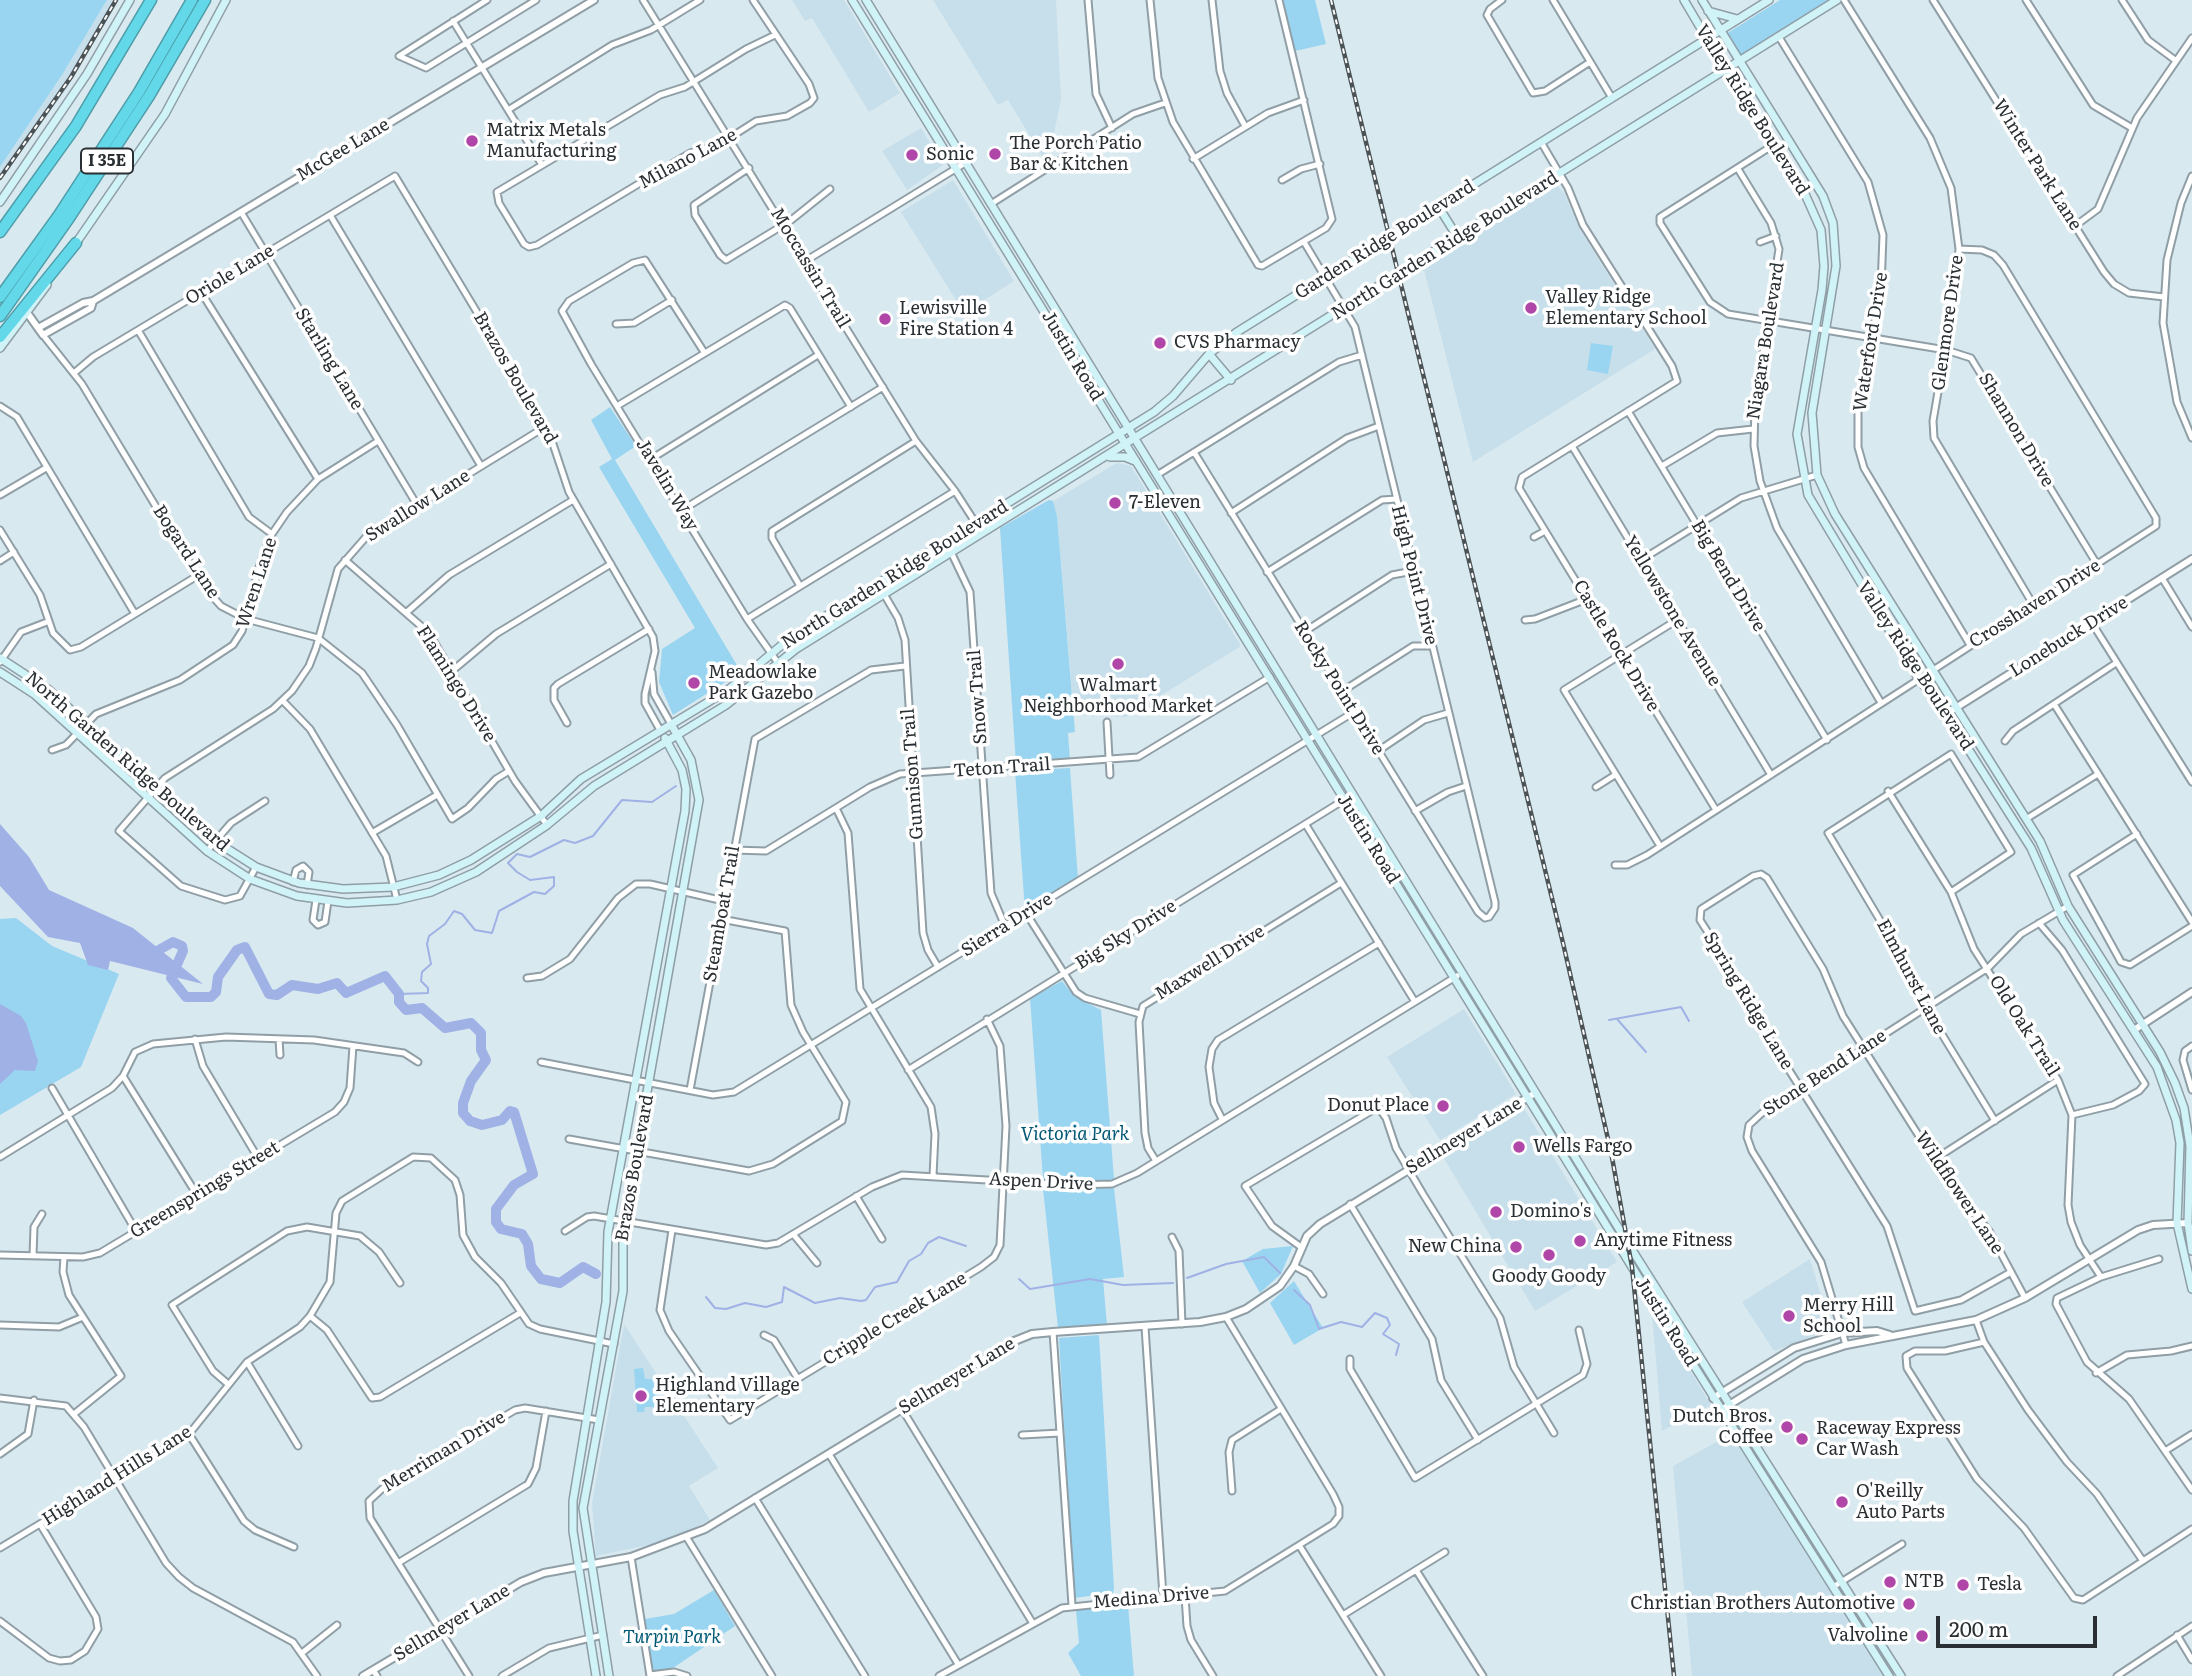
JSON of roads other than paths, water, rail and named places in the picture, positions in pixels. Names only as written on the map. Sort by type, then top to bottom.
[{"type":"highway","name":"I 35E","points":[[0,232],[76,126],[151,0]]},
{"type":"highway","points":[[0,296],[110,137],[192,0]]},
{"type":"highway","name":"I 35E","points":[[0,316],[91,185],[205,0]]},
{"type":"highway","points":[[0,337],[76,243]]},
{"type":"main road","points":[[0,202],[87,74],[130,0]]},
{"type":"main road","points":[[0,348],[28,314],[164,114],[226,0]]},
{"type":"main road","name":"Justin Road","points":[[852,0],[1713,1398],[1841,1582],[1901,1676]]},
{"type":"main road","name":"Justin Road","points":[[866,0],[1729,1405],[1833,1587],[1889,1676]]},
{"type":"main road","name":"Valley Ridge Boulevard","points":[[1684,0],[1725,71],[1811,202],[1821,230],[1824,266],[1798,415],[1797,433],[1803,480],[1827,529],[1918,678],[1946,714],[2031,848],[2059,911],[2157,1067],[2176,1120],[2180,1143],[2177,1223],[2192,1289]]},
{"type":"main road","name":"Valley Ridge Boulevard","points":[[1702,0],[1823,196],[1833,223],[1836,266],[1812,413],[1817,475],[1835,514],[1930,670],[1957,707],[2026,819],[2049,860],[2068,906],[2171,1073],[2184,1108],[2190,1146],[2188,1223],[2192,1251]]},
{"type":"main road","name":"Garden Ridge Boulevard","points":[[1019,496],[1167,402],[1209,354],[1237,332],[1769,0]]},
{"type":"main road","name":"North Garden Ridge Boulevard","points":[[1028,504],[1345,309],[1837,0]]},
{"type":"main road","points":[[1708,10],[1738,20]]},
{"type":"main road","points":[[864,20],[874,14]]},
{"type":"main road","points":[[1775,144],[1786,137]]},
{"type":"main road","points":[[1438,206],[1458,238]]},
{"type":"main road","points":[[1007,249],[1016,243]]},
{"type":"main road","points":[[1060,335],[1069,327]]},
{"type":"main road","points":[[1209,354],[1231,380]]},
{"type":"main road","points":[[1099,461],[1119,456],[1137,462]]},
{"type":"main road","points":[[667,741],[726,705],[778,663],[1028,504],[1019,496]]},
{"type":"main road","name":"North Garden Ridge Boulevard","points":[[1,660],[49,690],[215,841],[256,867],[307,885],[360,890],[393,887],[458,867],[541,816],[580,779],[737,683],[771,653],[1019,496]]},
{"type":"main road","points":[[1225,607],[1234,601]]},
{"type":"main road","name":"North Garden Ridge Boulevard","points":[[0,672],[34,694],[207,851],[250,879],[270,888],[316,900],[397,900],[456,882],[547,825],[594,786],[667,741]]},
{"type":"main road","name":"Brazos Boulevard","points":[[609,1676],[583,1508],[623,1291],[621,1252],[624,1222],[699,800],[691,760],[671,724]]},
{"type":"main road","name":"Brazos Boulevard","points":[[596,1676],[579,1566],[573,1501],[601,1341],[608,1285],[607,1244],[622,1148],[671,889],[686,789],[682,770],[660,730]]},
{"type":"main road","points":[[648,1011],[662,1014]]},
{"type":"main road","points":[[1476,1014],[1498,1041],[1504,1042]]},
{"type":"main road","points":[[594,1381],[605,1383]]},
{"type":"street","points":[[487,0],[399,56],[426,68],[536,0]]},
{"type":"street","name":"McGee Lane","points":[[41,332],[83,303],[93,301],[594,0]]},
{"type":"street","name":"Moccassin Trail","points":[[643,0],[807,260],[916,441],[955,491],[982,533]]},
{"type":"street","points":[[508,110],[612,45],[659,26],[700,0]]},
{"type":"street","points":[[453,21],[542,165],[660,95],[694,82],[746,49],[775,35],[753,0]]},
{"type":"street","points":[[1088,0],[1096,94],[1112,128]]},
{"type":"street","points":[[1150,0],[1153,53],[1165,103],[1193,159],[1258,265],[1262,266],[1326,228],[1332,219],[1279,0]]},
{"type":"street","points":[[1212,0],[1220,71],[1227,93],[1245,126]]},
{"type":"street","points":[[1502,0],[1488,11],[1488,17],[1535,93],[1545,91],[1590,62]]},
{"type":"street","points":[[1553,0],[1612,98]]},
{"type":"street","name":"Glenmore Drive","points":[[1844,0],[1940,159],[1956,214],[1959,249],[1946,350],[1933,421],[1934,438],[2034,606]]},
{"type":"street","name":"Winter Park Lane","points":[[1933,0],[2114,284],[2129,293],[2164,297]]},
{"type":"street","points":[[2026,0],[2092,105],[2132,128]]},
{"type":"street","points":[[2122,0],[2148,40],[2175,60]]},
{"type":"street","name":"Milano Lane","points":[[542,165],[497,192],[499,203],[528,247],[547,239],[690,153],[729,138],[756,121],[787,116],[810,103],[814,98],[794,59],[775,35]]},
{"type":"street","name":"Waterford Drive","points":[[1779,37],[1861,171],[1878,209],[1885,257],[1858,410],[1858,447],[1864,468],[1970,645]]},
{"type":"street","points":[[2075,226],[2098,209],[2132,128],[2151,93],[2192,38]]},
{"type":"street","points":[[1193,159],[1284,105],[1304,100]]},
{"type":"street","points":[[991,204],[1132,114],[1165,103]]},
{"type":"street","points":[[1541,142],[1560,174],[1583,225],[1672,366],[1677,381],[1572,446]]},
{"type":"street","points":[[1738,169],[1775,144]]},
{"type":"street","points":[[807,260],[965,163]]},
{"type":"street","points":[[1282,180],[1301,169],[1320,164]]},
{"type":"street","points":[[748,168],[694,205],[696,216],[720,256],[726,260],[784,225],[830,189]]},
{"type":"street","name":"Shannon Drive","points":[[1738,169],[1660,218],[1660,223],[1716,307],[1728,314],[1946,350],[1960,353],[1974,362],[2098,566]]},
{"type":"street","name":"Niagara Boulevard","points":[[1738,169],[1776,236],[1780,257],[1753,429],[1762,491],[1777,528],[1880,701]]},
{"type":"street","name":"Brazos Boulevard","points":[[388,180],[395,176],[545,427],[556,448],[566,487],[649,629],[655,646],[645,703],[660,730]]},
{"type":"street","points":[[2192,176],[2174,227],[2164,297],[2169,371],[2177,402],[2192,438]]},
{"type":"street","name":"Oriole Lane","points":[[74,373],[88,360],[388,180]]},
{"type":"street","name":"Starling Lane","points":[[241,212],[417,505]]},
{"type":"street","points":[[330,215],[481,466]]},
{"type":"street","points":[[1760,242],[1776,236]]},
{"type":"street","name":"High Point Drive","points":[[1304,242],[1355,327],[1495,902],[1495,908],[1489,917]]},
{"type":"street","name":"Crosshaven Drive","points":[[1615,865],[1627,865],[1660,846],[1827,740],[1880,701],[2154,530],[2156,518],[2003,265],[1982,250],[1959,249]]},
{"type":"street","name":"Javelin Way","points":[[672,300],[645,260],[633,263],[564,305],[566,321],[747,619],[778,663]]},
{"type":"street","points":[[201,292],[318,479]]},
{"type":"street","points":[[615,324],[634,323],[672,300],[704,352]]},
{"type":"street","points":[[617,406],[785,305],[790,308],[850,407]]},
{"type":"street","points":[[28,314],[41,332]]},
{"type":"street","points":[[138,331],[249,517],[272,534]]},
{"type":"street","name":"Bogard Lane","points":[[41,332],[74,373],[197,576],[222,606],[246,619],[318,638],[368,678],[452,819],[468,808],[496,779],[509,771]]},
{"type":"street","points":[[651,458],[818,355]]},
{"type":"street","points":[[1157,475],[1339,362],[1362,355]]},
{"type":"street","points":[[682,510],[883,387]]},
{"type":"street","points":[[0,406],[17,417],[135,614]]},
{"type":"street","name":"Big Bend Drive","points":[[1629,411],[1827,740]]},
{"type":"street","points":[[1231,513],[1347,438],[1379,425]]},
{"type":"street","name":"Swallow Lane","points":[[250,879],[240,896],[225,901],[187,889],[166,876],[119,831],[155,787],[176,769],[283,701],[309,666],[332,582],[345,560],[366,537],[545,427]]},
{"type":"street","points":[[1662,466],[1717,433],[1753,429]]},
{"type":"street","name":"Wren Lane","points":[[79,734],[96,714],[180,680],[224,652],[239,638],[260,564],[272,534],[287,512],[318,479],[378,441]]},
{"type":"street","points":[[800,586],[772,538],[772,531],[916,441]]},
{"type":"street","name":"Castle Rock Drive","points":[[1572,446],[1520,480],[1519,488],[1716,810]]},
{"type":"street","name":"Yellowstone Avenue","points":[[1572,446],[1772,775]]},
{"type":"street","name":"Rocky Point Drive","points":[[1194,452],[1478,912],[1485,918],[1489,917]]},
{"type":"street","points":[[0,495],[46,468]]},
{"type":"street","points":[[1641,559],[1741,498],[1817,475]]},
{"type":"street","points":[[747,619],[955,491]]},
{"type":"street","points":[[1268,572],[1381,500],[1396,499]]},
{"type":"street","points":[[407,612],[449,575],[573,500]]},
{"type":"street","points":[[0,530],[40,595],[47,622],[53,633],[70,650],[81,647],[197,576]]},
{"type":"street","points":[[1534,537],[1545,531]]},
{"type":"street","points":[[0,561],[14,552]]},
{"type":"street","name":"Snow Trail","points":[[951,552],[971,592],[991,893],[1005,926]]},
{"type":"street","name":"Lonebuck Drive","points":[[1946,714],[2192,559]]},
{"type":"street","name":"Flamingo Drive","points":[[345,560],[429,634],[509,771],[547,825]]},
{"type":"street","points":[[452,671],[496,634],[611,564]]},
{"type":"street","points":[[1304,632],[1392,575],[1413,571]]},
{"type":"street","points":[[2162,578],[2192,626]]},
{"type":"street","name":"Gunnison Trail","points":[[878,584],[900,625],[923,933],[928,950],[938,967]]},
{"type":"street","points":[[1525,620],[1535,619],[1587,599]]},
{"type":"street","points":[[1660,846],[1564,690],[1677,620]]},
{"type":"street","points":[[1,660],[21,632],[47,622]]},
{"type":"street","points":[[2092,623],[2192,782]]},
{"type":"street","points":[[567,723],[554,700],[554,688],[649,629]]},
{"type":"street","points":[[1341,692],[1413,646],[1432,646]]},
{"type":"street","points":[[2004,741],[2013,731],[2116,663]]},
{"type":"street","name":"Steamboat Trail","points":[[690,1090],[755,739],[871,670],[905,666]]},
{"type":"street","name":"Brazos Boulevard","points":[[651,669],[654,694],[671,724]]},
{"type":"street","name":"Teton Trail","points":[[733,850],[766,851],[884,779],[913,773],[1110,761],[1147,753],[1269,677]]},
{"type":"street","points":[[283,701],[310,729],[386,856],[397,900]]},
{"type":"street","points":[[2054,704],[2137,834],[2192,924],[2125,965],[2073,875],[2137,834]]},
{"type":"street","name":"Sierra Drive","points":[[541,1062],[713,1095],[734,1092],[1354,712]]},
{"type":"street","points":[[1378,751],[1424,720],[1448,713]]},
{"type":"street","points":[[1107,722],[1110,775]]},
{"type":"street","points":[[52,750],[66,745],[79,734]]},
{"type":"street","points":[[1888,791],[1951,754],[2011,852],[1951,892]]},
{"type":"street","points":[[2026,819],[2098,774]]},
{"type":"street","points":[[1596,787],[1615,775]]},
{"type":"street","points":[[1415,811],[1448,792],[1466,786]]},
{"type":"street","name":"Elmhurst Lane","points":[[1888,791],[1828,833],[1890,937],[1926,1009],[1995,1121]]},
{"type":"street","name":"Old Oak Trail","points":[[1888,791],[1951,892],[1967,934],[2058,1080],[2072,1115],[2068,1205],[2076,1236],[2101,1277]]},
{"type":"street","points":[[372,833],[436,795]]},
{"type":"street","name":"Big Sky Drive","points":[[908,1070],[1344,800]]},
{"type":"street","points":[[207,851],[231,823],[265,801]]},
{"type":"street","points":[[836,808],[848,833],[858,981],[870,1009],[908,1070],[934,1119],[933,1176]]},
{"type":"street","points":[[1306,825],[1415,1002]]},
{"type":"street","points":[[293,882],[297,868],[303,866],[309,872],[307,885]]},
{"type":"street","points":[[250,879],[256,867]]},
{"type":"street","name":"Wildflower Lane","points":[[1699,912],[1761,874],[1767,878],[1823,970],[1843,1016],[1948,1182],[1989,1231],[2025,1298]]},
{"type":"street","points":[[527,978],[542,975],[570,959],[613,904],[632,886],[642,883],[724,901]]},
{"type":"street","name":"Maxwell Drive","points":[[1156,1161],[1146,1140],[1140,1014],[1143,1006],[1341,883]]},
{"type":"street","points":[[316,900],[313,920],[318,925],[326,922],[328,901]]},
{"type":"street","name":"Stone Bend Lane","points":[[1846,1345],[1821,1262],[1747,1137],[1749,1125],[1801,1087],[1987,968],[2015,939],[2068,906]]},
{"type":"street","name":"Spring Ridge Lane","points":[[1699,912],[1740,992],[1887,1226],[1915,1311],[1961,1300],[2011,1272]]},
{"type":"street","points":[[1026,913],[1076,992],[1085,998],[1140,1014]]},
{"type":"street","points":[[569,1139],[741,1171],[773,1164],[842,1121],[846,1102],[811,1046],[791,1005],[785,931],[721,919]]},
{"type":"street","points":[[2039,923],[2062,950],[2145,1084],[2113,1105],[2072,1115]]},
{"type":"street","points":[[1223,1119],[1214,1103],[1209,1067],[1212,1049],[1218,1040],[1379,943]]},
{"type":"street","name":"Aspen Drive","points":[[565,1231],[586,1217],[766,1245],[778,1243],[888,1178],[902,1175],[1112,1184],[1156,1161],[1462,972]]},
{"type":"street","points":[[2134,1031],[2192,992]]},
{"type":"street","name":"Cripple Creek Lane","points":[[672,1230],[660,1310],[670,1331],[730,1420],[989,1262],[1000,1245],[1004,1181],[1000,1046],[987,1020]]},
{"type":"street","points":[[195,1039],[203,1066],[258,1158]]},
{"type":"street","points":[[0,1157],[112,1088],[123,1076],[131,1057],[143,1046],[195,1039],[279,1039],[404,1053],[418,1062]]},
{"type":"street","points":[[279,1039],[280,1055]]},
{"type":"street","name":"Greensprings Street","points":[[0,1255],[96,1255],[339,1109],[350,1088],[354,1046]]},
{"type":"street","points":[[2192,1046],[2185,1051],[2183,1060],[2192,1090]]},
{"type":"street","points":[[123,1076],[197,1195]]},
{"type":"street","points":[[1935,1159],[2058,1080]]},
{"type":"street","points":[[52,1088],[136,1231]]},
{"type":"street","name":"Sellmeyer Lane","points":[[363,1676],[375,1673],[439,1629],[521,1582],[579,1566],[631,1557],[687,1538],[1012,1342],[1032,1334],[1182,1324],[1226,1317],[1268,1296],[1294,1266],[1301,1247],[1311,1232],[1350,1204],[1535,1093]]},
{"type":"street","points":[[1301,1247],[1272,1226],[1244,1186],[1378,1107],[1386,1118],[1396,1148],[1500,1318],[1508,1354],[1554,1433]]},
{"type":"street","name":"Highland Hills Lane","points":[[0,1548],[189,1434],[247,1362],[300,1327],[310,1316],[330,1282],[338,1208],[353,1193],[413,1157],[431,1158],[457,1183],[460,1228],[467,1244],[481,1264],[501,1283],[529,1324],[540,1329],[614,1343]]},
{"type":"street","points":[[856,1196],[882,1239]]},
{"type":"street","points":[[1350,1204],[1432,1339],[1441,1380],[1478,1440]]},
{"type":"street","points":[[33,1256],[34,1227],[42,1214]]},
{"type":"street","points":[[1721,1410],[1789,1366],[1846,1345],[1976,1320],[2025,1298],[2138,1230],[2188,1223]]},
{"type":"street","points":[[228,1384],[213,1371],[172,1305],[294,1228],[334,1230],[368,1240],[400,1283]]},
{"type":"street","points":[[793,1234],[817,1263]]},
{"type":"street","points":[[1172,1237],[1179,1251],[1182,1324]]},
{"type":"street","points":[[64,1257],[65,1285],[121,1376],[74,1414]]},
{"type":"street","points":[[2159,1259],[2101,1277],[2057,1298],[2056,1304],[2076,1343],[2096,1373],[2123,1392],[2192,1490]]},
{"type":"street","points":[[1294,1266],[1309,1274],[1323,1294]]},
{"type":"street","points":[[310,1316],[327,1330],[372,1398],[380,1397],[520,1313]]},
{"type":"street","points":[[0,1325],[60,1327],[83,1317]]},
{"type":"street","name":"Medina Drive","points":[[939,1676],[1032,1622],[1072,1605],[1225,1591],[1333,1524],[1339,1516],[1339,1507],[1226,1317]]},
{"type":"street","points":[[1976,1320],[1984,1342],[2047,1437],[2097,1494],[2143,1561]]},
{"type":"street","points":[[1145,1327],[1163,1596]]},
{"type":"street","points":[[1350,1359],[1350,1369],[1415,1478],[1583,1375],[1587,1369],[1579,1330]]},
{"type":"street","points":[[1713,1398],[1781,1354],[1842,1333],[1877,1331],[1891,1335]]},
{"type":"street","points":[[1053,1332],[1072,1605]]},
{"type":"street","points":[[764,1335],[774,1340],[798,1379]]},
{"type":"street","points":[[1984,1342],[1945,1351],[1915,1351],[1906,1356],[1907,1367],[1976,1479],[2024,1528],[2078,1601],[2192,1529]]},
{"type":"street","points":[[2096,1373],[2127,1355],[2192,1346]]},
{"type":"street","points":[[1781,1354],[1789,1366]]},
{"type":"street","points":[[247,1362],[298,1446]]},
{"type":"street","points":[[0,1398],[34,1400],[65,1406],[74,1414],[166,1563],[184,1583],[286,1638],[302,1653],[317,1676]]},
{"type":"street","points":[[0,1454],[28,1434],[34,1400]]},
{"type":"street","points":[[902,1409],[1032,1622]]},
{"type":"street","points":[[1232,1491],[1229,1451],[1232,1440],[1282,1409]]},
{"type":"street","name":"Merriman Drive","points":[[469,1676],[370,1518],[368,1506],[373,1496],[515,1410],[546,1411],[599,1420]]},
{"type":"street","points":[[398,1563],[528,1484],[536,1468],[546,1411]]},
{"type":"street","points":[[1022,1436],[1060,1433]]},
{"type":"street","points":[[189,1434],[244,1521],[255,1530],[294,1547]]},
{"type":"street","points":[[2165,1451],[2192,1434]]},
{"type":"street","points":[[829,1454],[958,1664]]},
{"type":"street","points":[[755,1499],[865,1676]]},
{"type":"street","points":[[0,1621],[49,1658],[60,1661],[71,1660],[85,1651],[98,1629],[96,1617],[40,1524]]},
{"type":"street","points":[[687,1538],[772,1676]]},
{"type":"street","points":[[1833,1587],[1902,1544]]},
{"type":"street","points":[[1299,1545],[1381,1676]]},
{"type":"street","points":[[1343,1615],[1445,1552]]},
{"type":"street","points":[[631,1557],[650,1676],[674,1672],[687,1676]]},
{"type":"street","points":[[1416,1570],[1483,1676]]},
{"type":"street","points":[[1185,1596],[1191,1640],[1213,1676]]},
{"type":"street","points":[[302,1653],[337,1625]]},
{"type":"street","points":[[2116,1675],[2192,1626]]},
{"type":"street","points":[[502,1676],[549,1648],[603,1635]]},
{"type":"street","points":[[2177,1635],[2192,1660]]},
{"type":"waterway","points":[[399,994],[428,993],[428,988],[421,981],[422,972],[431,964],[427,944],[429,936],[445,924],[454,911],[462,914],[475,930],[492,933],[499,911],[534,892],[545,894],[554,886],[554,877],[530,880],[517,872],[508,863],[517,854],[530,857],[564,840],[575,843],[593,836],[622,800],[652,802],[676,786]]},
{"type":"waterway","points":[[150,955],[173,942],[182,946],[183,951],[171,978],[186,997],[211,997],[216,992],[218,977],[237,950],[245,947],[269,994],[277,995],[292,985],[318,989],[337,983],[346,993],[385,976],[399,994],[399,1002],[406,1010],[422,1008],[445,1028],[471,1023],[481,1033],[481,1050],[486,1060],[471,1081],[463,1103],[463,1113],[470,1121],[482,1125],[502,1120],[510,1111],[514,1112],[533,1174],[514,1185],[496,1209],[496,1222],[501,1229],[522,1234],[528,1244],[531,1266],[541,1279],[560,1283],[583,1267],[596,1274]]},
{"type":"waterway","points":[[1609,1020],[1681,1007],[1689,1021]]},
{"type":"waterway","points":[[1617,1019],[1646,1052]]},
{"type":"waterway","points":[[706,1297],[715,1308],[726,1309],[745,1303],[766,1307],[782,1302],[784,1287],[815,1303],[840,1298],[861,1301],[866,1300],[875,1287],[897,1282],[909,1261],[921,1254],[928,1243],[939,1237],[966,1246]]},
{"type":"waterway","points":[[1187,1278],[1226,1264],[1264,1257],[1280,1273]]},
{"type":"waterway","points":[[1019,1279],[1030,1289],[1090,1279],[1123,1285],[1173,1283]]},
{"type":"waterway","points":[[1294,1290],[1310,1305],[1319,1329],[1341,1322],[1362,1327],[1375,1313],[1387,1318],[1390,1325],[1383,1334],[1399,1344],[1396,1355]]},
{"type":"railway","points":[[0,178],[71,77],[116,0]]},
{"type":"railway","points":[[1331,0],[1563,943],[1611,1152],[1632,1267],[1674,1676]]},
{"type":"place","name":"Matrix Metals Manufacturing","points":[[472,141]]},
{"type":"place","name":"The Porch Patio Bar & Kitchen","points":[[995,154]]},
{"type":"place","name":"Sonic","points":[[912,155]]},
{"type":"place","name":"Valley Ridge Elementary School","points":[[1531,308]]},
{"type":"place","name":"Lewisville Fire Station 4","points":[[885,319]]},
{"type":"place","name":"CVS Pharmacy","points":[[1160,343]]},
{"type":"place","name":"7-Eleven","points":[[1115,503]]},
{"type":"place","name":"Walmart Neighborhood Market","points":[[1118,664]]},
{"type":"place","name":"Meadowlake Park Gazebo","points":[[694,683]]},
{"type":"place","name":"Donut Place","points":[[1443,1106]]},
{"type":"place","name":"Wells Fargo","points":[[1519,1147]]},
{"type":"place","name":"Domino's","points":[[1496,1212]]},
{"type":"place","name":"Anytime Fitness","points":[[1580,1241]]},
{"type":"place","name":"New China","points":[[1516,1247]]},
{"type":"place","name":"Goody Goody","points":[[1549,1255]]},
{"type":"place","name":"Merry Hill School","points":[[1789,1316]]},
{"type":"place","name":"Highland Village Elementary","points":[[641,1396]]},
{"type":"place","name":"Dutch Bros. Coffee","points":[[1787,1427]]},
{"type":"place","name":"Raceway Express Car Wash","points":[[1802,1439]]},
{"type":"place","name":"O'Reilly Auto Parts","points":[[1842,1502]]},
{"type":"place","name":"NTB","points":[[1890,1582]]},
{"type":"place","name":"Tesla","points":[[1963,1585]]},
{"type":"place","name":"Christian Brothers Automotive","points":[[1909,1604]]},
{"type":"place","name":"Valvoline","points":[[1922,1636]]},
{"type":"park label","name":"Victoria Park","points":[[1075,1135]]},
{"type":"park label","name":"Turpin Park","points":[[672,1638]]}]
